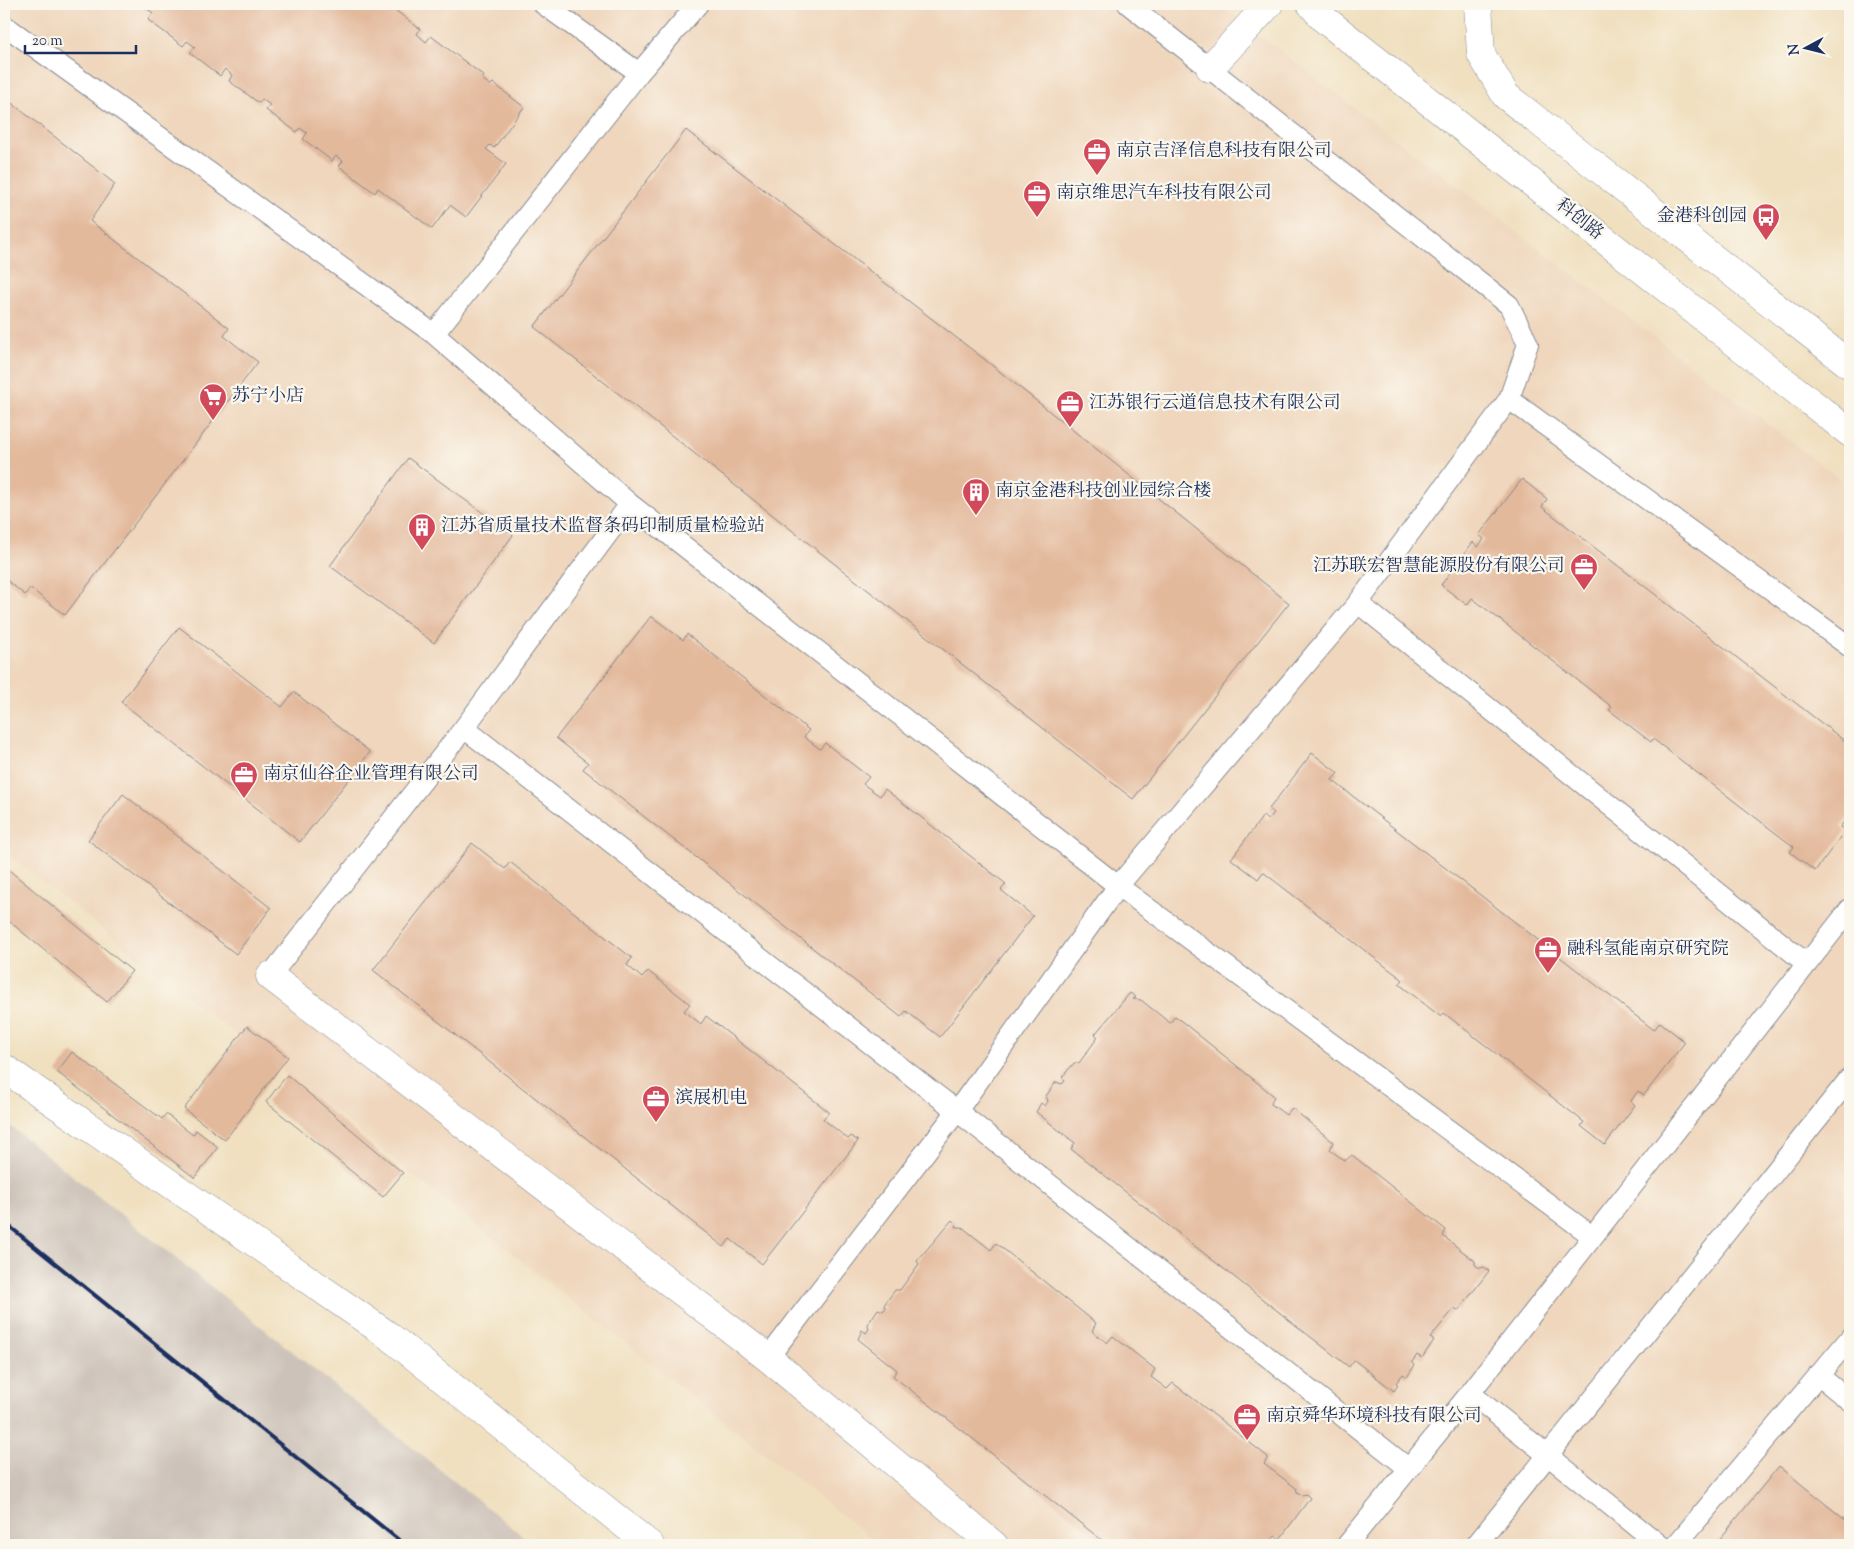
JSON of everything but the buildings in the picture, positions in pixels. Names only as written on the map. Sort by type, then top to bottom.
[{"type":"street","points":[[1210,68],[1269,4]]},
{"type":"street","name":"科创路","points":[[1311,4],[1332,25],[1850,433]]},
{"type":"street","points":[[1478,4],[1481,54],[1506,96],[1850,365]]},
{"type":"street","points":[[270,976],[768,1358],[994,1545]]},
{"type":"street","points":[[4,1068],[389,1336],[650,1545]]},
{"type":"lane","points":[[543,4],[639,73]]},
{"type":"lane","points":[[434,334],[639,73],[698,4]]},
{"type":"lane","points":[[768,1358],[957,1111],[1118,886],[1358,603],[1509,399],[1528,344],[1509,306],[1128,4]]},
{"type":"lane","points":[[4,25],[434,334],[630,504],[1118,886],[1592,1236]]},
{"type":"lane","points":[[1509,399],[1850,647]]},
{"type":"lane","points":[[270,976],[464,728],[630,504]]},
{"type":"lane","points":[[1358,603],[1807,964]]},
{"type":"lane","points":[[464,728],[957,1111],[1408,1468]]},
{"type":"lane","points":[[1348,1545],[1470,1393],[1850,909]]},
{"type":"lane","points":[[1476,1545],[1850,1078]]},
{"type":"lane","points":[[1676,1545],[1850,1338]]},
{"type":"lane","points":[[1818,1375],[1850,1401]]},
{"type":"lane","points":[[1470,1393],[1660,1545]]},
{"type":"shaded area","points":[[4,4],[1219,4],[1850,487],[1850,1545],[880,1545],[4,851]]},
{"type":"shaded area","points":[[4,1121],[534,1545],[4,1545]]},
{"type":"railway","points":[[4,1222],[405,1545]]},
{"type":"place","name":"南京吉泽信息科技有限公司","points":[[1097,176]]},
{"type":"place","name":"南京维思汽车科技有限公司","points":[[1037,218]]},
{"type":"place","name":"金港科创园","points":[[1766,241]]},
{"type":"place","name":"苏宁小店","points":[[213,421]]},
{"type":"place","name":"江苏银行云道信息技术有限公司","points":[[1070,428]]},
{"type":"place","name":"南京金港科技创业园综合楼","points":[[976,516]]},
{"type":"place","name":"江苏省质量技术监督条码印制质量检验站","points":[[422,551]]},
{"type":"place","name":"江苏联宏智慧能源股份有限公司","points":[[1584,591]]},
{"type":"place","name":"南京仙谷企业管理有限公司","points":[[244,799]]},
{"type":"place","name":"融科氢能南京研究院","points":[[1548,974]]},
{"type":"place","name":"滨展机电","points":[[656,1123]]},
{"type":"place","name":"南京舜华环境科技有限公司","points":[[1247,1441]]}]
